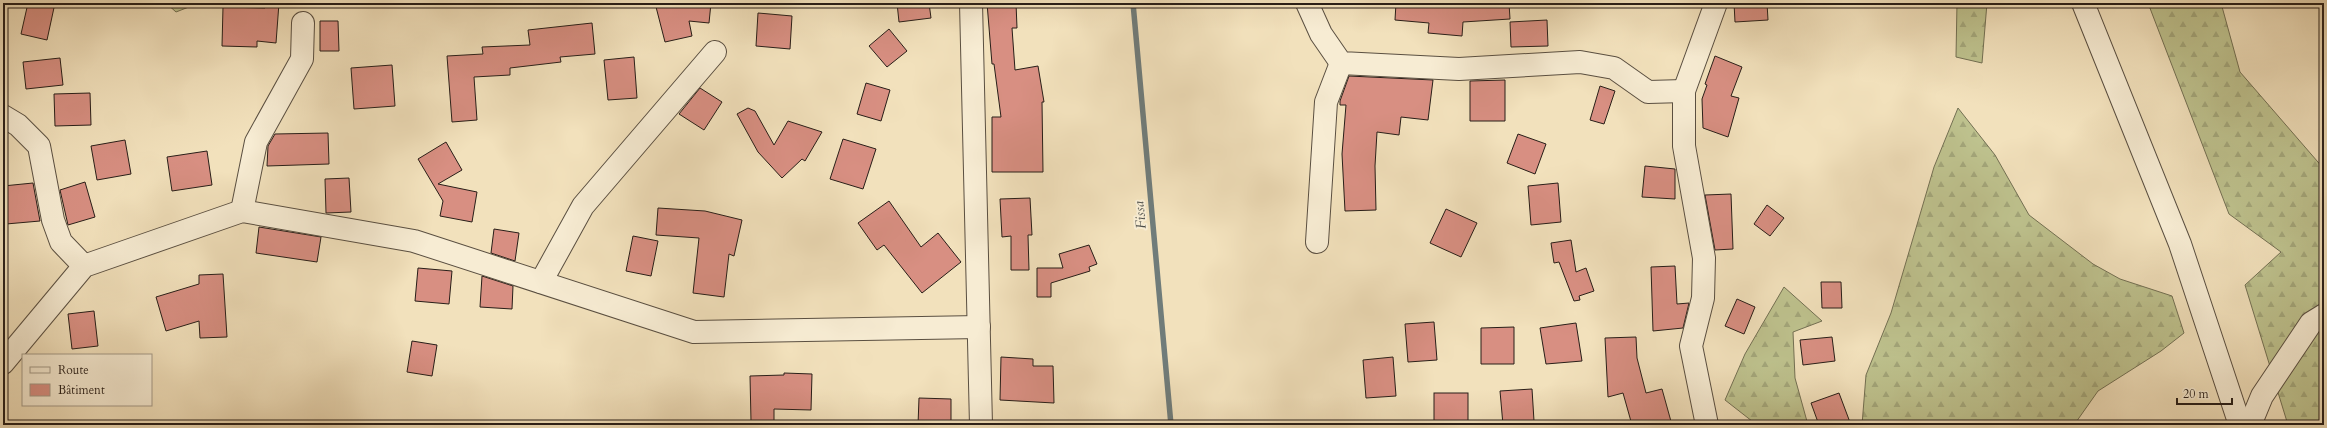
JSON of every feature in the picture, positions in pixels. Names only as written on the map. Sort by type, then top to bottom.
[{"type":"street","points":[[971,3],[975,264],[980,327],[981,425]]},
{"type":"street","points":[[1307,3],[1321,34],[1341,63]]},
{"type":"street","points":[[1707,425],[1691,346],[1703,298],[1704,258],[1684,146],[1684,91],[1716,3]]},
{"type":"street","points":[[2082,3],[2180,244],[2240,425]]},
{"type":"street","points":[[242,211],[256,142],[302,59],[303,23]]},
{"type":"street","points":[[541,282],[583,206],[715,52]]},
{"type":"street","points":[[1341,63],[1459,70],[1580,62],[1614,68],[1648,92],[1684,91]]},
{"type":"street","points":[[1317,242],[1326,102],[1341,63]]},
{"type":"street","points":[[3,116],[18,125],[39,146],[53,220],[62,242],[84,266]]},
{"type":"street","points":[[3,363],[84,266],[242,211],[414,242],[694,332],[980,327]]},
{"type":"street","points":[[2250,425],[2262,396],[2311,323],[2324,315]]},
{"type":"green space","points":[[166,3],[199,3],[176,12]]},
{"type":"green space","points":[[1957,3],[1987,3],[1982,63],[1956,57]]},
{"type":"green space","points":[[2148,3],[2221,3],[2240,72],[2324,169],[2324,425],[2288,425],[2245,285],[2281,252],[2229,214]]},
{"type":"green space","points":[[1958,108],[1995,155],[2029,215],[2093,264],[2120,279],[2172,296],[2184,333],[2161,351],[2098,391],[2074,425],[1862,425],[1866,375],[1891,313],[1934,167]]},
{"type":"green space","points":[[1784,287],[1822,321],[1793,332],[1795,378],[1808,425],[1757,425],[1725,400],[1745,354]]},
{"type":"building","points":[[28,3],[55,3],[47,40],[21,34]]},
{"type":"building","points":[[265,3],[279,3],[276,43],[257,41],[257,47],[222,46],[223,7],[265,8]]},
{"type":"building","points":[[655,3],[711,3],[709,23],[689,21],[692,36],[665,42]]},
{"type":"building","points":[[897,3],[929,3],[931,18],[899,22]]},
{"type":"building","points":[[987,3],[1016,3],[1017,28],[1012,28],[1015,70],[1038,66],[1044,102],[1042,102],[1043,172],[992,172],[992,117],[1001,117],[994,64],[992,64]]},
{"type":"building","points":[[1396,3],[1509,3],[1510,19],[1463,22],[1462,36],[1428,33],[1429,23],[1395,20]]},
{"type":"building","points":[[1734,3],[1767,3],[1768,20],[1735,22]]},
{"type":"building","points":[[758,13],[792,16],[790,49],[756,46]]},
{"type":"building","points":[[1547,20],[1548,46],[1511,47],[1510,22]]},
{"type":"building","points":[[320,21],[338,21],[339,51],[320,51]]},
{"type":"building","points":[[592,23],[595,54],[560,57],[561,62],[510,68],[510,75],[474,77],[477,120],[452,122],[447,56],[483,54],[482,47],[530,45],[528,30]]},
{"type":"building","points":[[889,29],[907,51],[887,67],[869,46]]},
{"type":"building","points":[[1715,56],[1742,67],[1731,96],[1739,98],[1728,137],[1703,128],[1702,99],[1707,85],[1705,84]]},
{"type":"building","points":[[634,57],[637,98],[608,100],[604,60]]},
{"type":"building","points":[[60,58],[63,85],[26,89],[23,62]]},
{"type":"building","points":[[392,65],[395,106],[354,109],[351,68]]},
{"type":"building","points":[[1349,76],[1433,80],[1428,120],[1401,117],[1399,135],[1377,132],[1375,166],[1376,210],[1345,211],[1342,154],[1346,105],[1340,105],[1340,101]]},
{"type":"building","points":[[1505,80],[1505,121],[1470,121],[1470,81]]},
{"type":"building","points":[[866,83],[890,90],[881,121],[857,114]]},
{"type":"building","points":[[1600,86],[1615,91],[1604,124],[1590,120]]},
{"type":"building","points":[[700,88],[722,102],[704,130],[679,114]]},
{"type":"building","points":[[90,93],[91,125],[55,126],[54,94]]},
{"type":"building","points":[[748,108],[755,111],[774,145],[788,121],[822,132],[805,161],[802,159],[782,178],[758,152],[737,114]]},
{"type":"building","points":[[328,133],[329,164],[267,166],[268,146],[275,134]]},
{"type":"building","points":[[1518,134],[1546,144],[1535,174],[1507,163]]},
{"type":"building","points":[[843,139],[876,149],[863,189],[830,179]]},
{"type":"building","points":[[125,140],[131,174],[97,180],[91,146]]},
{"type":"building","points":[[446,142],[462,170],[438,184],[477,192],[472,222],[440,216],[443,201],[418,159]]},
{"type":"building","points":[[207,151],[212,185],[172,191],[167,157]]},
{"type":"building","points":[[1645,166],[1675,169],[1675,199],[1642,197]]},
{"type":"building","points":[[349,178],[351,212],[326,213],[325,179]]},
{"type":"building","points":[[85,182],[95,217],[68,225],[60,190]]},
{"type":"building","points":[[33,183],[40,221],[6,224],[3,186]]},
{"type":"building","points":[[1558,183],[1561,222],[1531,225],[1528,186]]},
{"type":"building","points":[[1731,194],[1733,249],[1715,250],[1705,195]]},
{"type":"building","points":[[1030,198],[1032,235],[1028,235],[1029,270],[1011,270],[1011,236],[1002,237],[1000,199]]},
{"type":"building","points":[[889,201],[921,247],[938,233],[961,262],[922,293],[884,245],[877,250],[858,223]]},
{"type":"building","points":[[1767,205],[1784,218],[1770,236],[1754,224]]},
{"type":"building","points":[[658,208],[705,211],[742,220],[734,256],[729,254],[724,297],[693,293],[699,238],[656,235]]},
{"type":"building","points":[[1446,209],[1477,223],[1461,257],[1430,243]]},
{"type":"building","points":[[259,227],[321,237],[317,262],[256,253]]},
{"type":"building","points":[[494,229],[519,233],[515,261],[491,253]]},
{"type":"building","points":[[633,236],[658,241],[651,276],[626,271]]},
{"type":"building","points":[[1571,240],[1576,272],[1586,268],[1594,291],[1579,296],[1580,300],[1574,301],[1559,262],[1554,263],[1551,243]]},
{"type":"building","points":[[1089,245],[1097,264],[1089,267],[1090,271],[1051,283],[1051,297],[1037,297],[1037,268],[1063,268],[1059,254]]},
{"type":"building","points":[[1675,266],[1677,304],[1689,303],[1683,328],[1653,331],[1651,267]]},
{"type":"building","points":[[418,268],[452,271],[449,304],[415,301]]},
{"type":"building","points":[[223,274],[227,337],[200,338],[199,321],[166,331],[156,297],[199,284],[199,275]]},
{"type":"building","points":[[482,276],[513,286],[512,309],[480,307]]},
{"type":"building","points":[[1821,282],[1841,282],[1842,308],[1822,308]]},
{"type":"building","points":[[1737,299],[1755,307],[1744,334],[1725,326]]},
{"type":"building","points":[[94,311],[98,346],[72,349],[68,314]]},
{"type":"building","points":[[1434,322],[1437,360],[1408,362],[1405,324]]},
{"type":"building","points":[[1576,323],[1582,361],[1546,364],[1540,328]]},
{"type":"building","points":[[1514,327],[1514,364],[1481,364],[1481,328]]},
{"type":"building","points":[[1636,337],[1637,358],[1646,393],[1662,389],[1672,425],[1632,425],[1623,393],[1608,397],[1605,338]]},
{"type":"building","points":[[1832,337],[1835,361],[1803,365],[1800,340]]},
{"type":"building","points":[[412,341],[437,345],[432,376],[407,372]]},
{"type":"building","points":[[1001,357],[1033,359],[1033,366],[1053,366],[1054,403],[1000,400]]},
{"type":"building","points":[[1393,357],[1396,396],[1366,398],[1363,360]]},
{"type":"building","points":[[784,373],[812,374],[811,410],[774,409],[774,421],[751,421],[750,376],[784,375]]},
{"type":"building","points":[[1532,389],[1534,421],[1521,422],[1521,425],[1503,425],[1500,391]]},
{"type":"building","points":[[1434,393],[1468,393],[1468,425],[1434,425]]},
{"type":"building","points":[[1839,393],[1851,425],[1819,425],[1811,403]]},
{"type":"building","points":[[919,398],[951,399],[951,425],[918,425]]},
{"type":"waterway","name":"Fissa","points":[[1133,3],[1171,425]]}]
